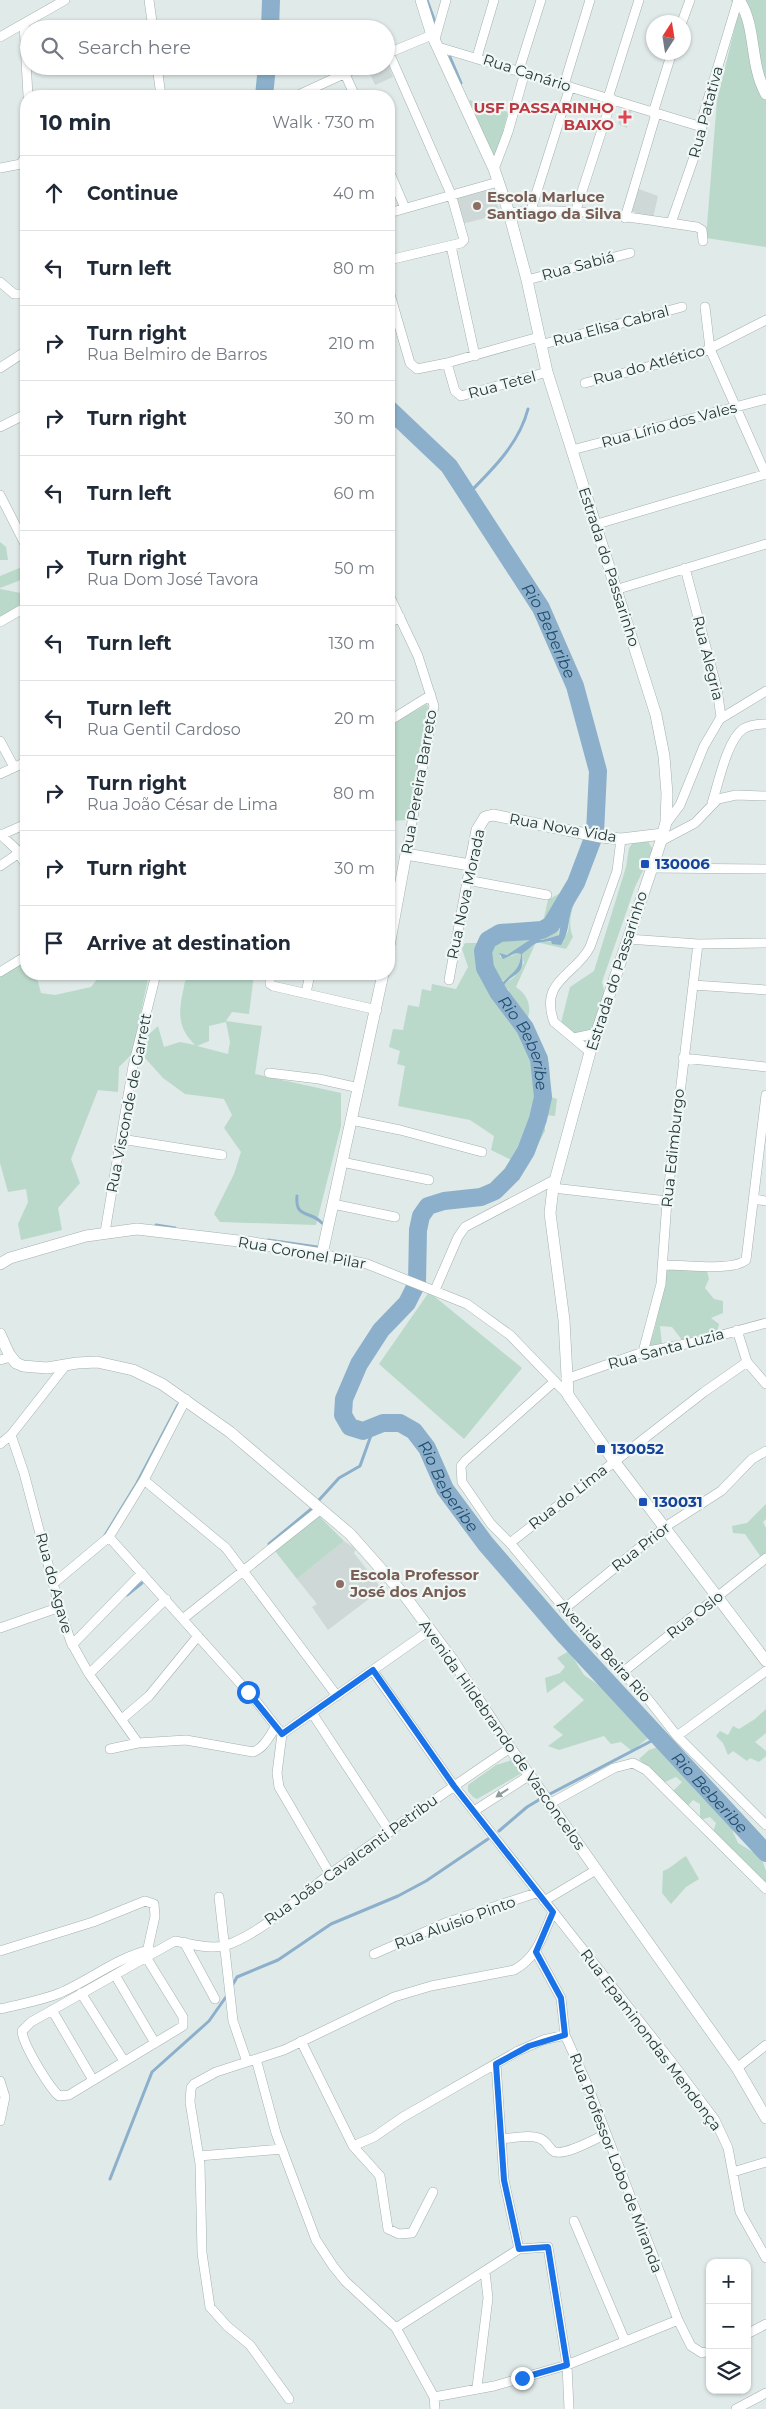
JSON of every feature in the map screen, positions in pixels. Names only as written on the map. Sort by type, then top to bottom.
[{"type":"street","points":[[31,20],[65,0]]},
{"type":"street","points":[[149,0],[152,20]]},
{"type":"street","name":"Estrada do Passarinho","points":[[421,0],[435,40],[494,169],[510,213],[547,372],[594,525],[644,673],[658,725],[666,772],[667,809],[663,834],[590,1052],[554,1183],[550,1213],[564,1320],[561,1380],[568,1395],[614,1461],[718,1596],[766,1662]]},
{"type":"street","points":[[395,52],[435,40],[446,0]]},
{"type":"street","points":[[477,57],[494,0]]},
{"type":"street","points":[[494,169],[508,132],[541,0]]},
{"type":"street","points":[[531,210],[590,0]]},
{"type":"street","points":[[575,213],[639,0]]},
{"type":"street","points":[[685,15],[690,0]]},
{"type":"street","points":[[739,0],[748,15],[752,53],[766,94]]},
{"type":"street","name":"Rua Patativa","points":[[671,223],[700,140],[702,127],[739,0]]},
{"type":"street","points":[[0,37],[20,26]]},
{"type":"street","name":"Rua Canário","points":[[435,40],[477,57],[610,98],[655,114],[702,127]]},
{"type":"street","points":[[625,218],[670,60]]},
{"type":"street","points":[[395,70],[451,194],[464,240],[451,246],[395,259]]},
{"type":"street","points":[[27,75],[28,90]]},
{"type":"street","points":[[158,75],[160,90]]},
{"type":"street","points":[[311,90],[343,75]]},
{"type":"street","points":[[345,75],[352,90]]},
{"type":"street","points":[[0,168],[20,164]]},
{"type":"street","points":[[395,211],[498,182]]},
{"type":"street","points":[[395,185],[405,208]]},
{"type":"street","points":[[510,213],[531,210],[671,223],[700,228],[702,241]]},
{"type":"street","points":[[451,246],[475,356]]},
{"type":"street","name":"Rua Sabiá","points":[[527,280],[630,253]]},
{"type":"street","points":[[0,282],[14,294],[20,294]]},
{"type":"street","name":"Rua Elisa Cabral","points":[[395,312],[410,363],[413,367],[423,368],[682,307]]},
{"type":"street","points":[[594,525],[766,474],[710,349],[705,308]]},
{"type":"street","name":"Rua do Atlético","points":[[585,383],[710,349],[766,320]]},
{"type":"street","points":[[0,368],[20,355]]},
{"type":"street","name":"Rua Tetel","points":[[447,363],[457,395],[472,394],[547,372]]},
{"type":"street","name":"Rua Lírio dos Vales","points":[[572,450],[766,399]]},
{"type":"street","points":[[0,427],[20,417]]},
{"type":"street","points":[[0,495],[20,534]]},
{"type":"street","points":[[615,590],[766,544]]},
{"type":"street","name":"Rua Alegria","points":[[663,834],[680,804],[704,746],[720,719],[721,707],[685,568]]},
{"type":"street","name":"Rua Pereira Barreto","points":[[395,608],[418,656],[431,695],[434,716],[395,914]]},
{"type":"street","points":[[0,622],[20,610]]},
{"type":"street","points":[[395,620],[400,618]]},
{"type":"street","points":[[720,719],[766,691]]},
{"type":"street","points":[[395,717],[431,695]]},
{"type":"street","points":[[712,804],[725,762],[738,734],[750,726],[766,724]]},
{"type":"street","points":[[0,741],[14,767]]},
{"type":"street","points":[[0,774],[20,764]]},
{"type":"street","points":[[663,834],[695,822],[718,799],[736,794],[766,796]]},
{"type":"street","name":"Rua Nova Vida","points":[[493,815],[601,837],[621,839],[663,834]]},
{"type":"street","name":"Rua Nova Morada","points":[[449,980],[477,830],[485,817],[493,815]]},
{"type":"street","points":[[0,866],[19,853],[0,835],[20,827]]},
{"type":"street","points":[[590,1052],[554,1022],[551,1014],[552,993],[561,977],[585,957],[590,947],[617,871],[621,839]]},
{"type":"street","points":[[406,854],[470,865]]},
{"type":"street","points":[[652,868],[766,869]]},
{"type":"street","points":[[468,880],[547,895]]},
{"type":"street","points":[[628,940],[698,944],[766,943]]},
{"type":"street","name":"Rua Edimburgo","points":[[643,1352],[656,1307],[663,1265],[667,1201],[698,944]]},
{"type":"street","points":[[0,972],[20,960]]},
{"type":"street","name":"Rua Visconde de Garrett","points":[[105,1232],[133,1066],[154,980]]},
{"type":"street","points":[[270,980],[270,984],[273,986],[376,1010]]},
{"type":"street","points":[[306,993],[309,980]]},
{"type":"street","points":[[322,1254],[382,980]]},
{"type":"street","points":[[693,985],[766,990]]},
{"type":"street","points":[[574,1038],[597,1033]]},
{"type":"street","points":[[684,1058],[766,1067]]},
{"type":"street","points":[[269,1073],[319,1079],[359,1088]]},
{"type":"street","points":[[663,1265],[710,1266],[740,1264],[746,1260],[766,1094]]},
{"type":"street","points":[[351,1120],[400,1130],[482,1152]]},
{"type":"street","points":[[121,1139],[222,1155]]},
{"type":"street","points":[[342,1162],[429,1180]]},
{"type":"street","points":[[435,1290],[458,1237],[465,1227],[554,1183],[667,1201]]},
{"type":"street","points":[[754,1199],[766,1201]]},
{"type":"street","points":[[333,1204],[395,1217]]},
{"type":"street","name":"Rua Coronel Pilar","points":[[0,1264],[10,1258],[62,1242],[105,1232],[138,1229],[157,1230],[322,1254],[368,1264],[467,1304],[510,1335],[561,1380]]},
{"type":"street","name":"Rua Santa Luzia","points":[[461,1466],[497,1430],[561,1380],[643,1352],[696,1342],[766,1323]]},
{"type":"street","points":[[737,1330],[747,1362],[766,1384]]},
{"type":"street","points":[[0,1334],[9,1360]]},
{"type":"street","name":"Avenida Hildebrando de Vasconcelos","points":[[9,1360],[34,1368],[97,1362],[133,1370],[155,1380],[186,1399],[230,1432],[369,1553],[405,1596],[454,1662],[510,1748],[737,2068],[766,2118]]},
{"type":"street","name":"Rua do Lima","points":[[510,1543],[614,1461],[747,1362]]},
{"type":"street","points":[[0,1444],[11,1435],[66,1365]]},
{"type":"street","points":[[54,1584],[109,1537],[144,1480],[186,1399]]},
{"type":"street","name":"Rua do Agave","points":[[11,1435],[24,1473],[72,1645],[89,1674],[138,1743]]},
{"type":"street","name":"Rua Prior","points":[[564,1608],[665,1527],[721,1490],[752,1459],[766,1451]]},
{"type":"street","name":"Avenida Beira Rio","points":[[461,1466],[460,1475],[465,1488],[491,1524],[510,1543],[598,1648],[648,1699],[677,1736],[766,1825]]},
{"type":"street","points":[[144,1480],[226,1548],[245,1570],[337,1696]]},
{"type":"street","points":[[184,1618],[320,1509]]},
{"type":"street","points":[[109,1537],[256,1700],[279,1731],[277,1773],[279,1787],[330,1874]]},
{"type":"street","name":"Rua Oslo","points":[[623,1672],[766,1558]]},
{"type":"street","points":[[72,1645],[142,1573]]},
{"type":"street","points":[[89,1674],[166,1599]]},
{"type":"street","points":[[0,1628],[60,1607]]},
{"type":"street","points":[[110,1749],[138,1743],[186,1740],[253,1752],[258,1750],[279,1731],[312,1713],[430,1630]]},
{"type":"street","points":[[122,1719],[149,1696],[198,1636]]},
{"type":"street","name":"Rua Epaminondas Mendonça","points":[[373,1670],[454,1786],[536,1893],[671,2061],[714,2120],[728,2148],[740,2212],[766,2258]]},
{"type":"street","points":[[677,1736],[766,1671]]},
{"type":"street","points":[[312,1713],[390,1832]]},
{"type":"street","name":"Rua João Cavalcanti Petribu","points":[[225,1946],[258,1928],[330,1874],[510,1748]]},
{"type":"street","points":[[548,1799],[614,1768],[633,1763],[646,1770],[766,1889]]},
{"type":"street","points":[[474,1811],[530,1774]]},
{"type":"street","points":[[544,1901],[596,1870]]},
{"type":"street","name":"Rua Aluisio Pinto","points":[[374,1954],[445,1923],[536,1893]]},
{"type":"street","points":[[218,1897],[233,2021],[252,2060],[282,2149],[316,2240],[346,2282],[396,2328],[434,2397],[436,2409]]},
{"type":"street","points":[[0,1951],[150,1901],[156,1909],[146,1954],[183,2017],[180,2029],[68,2095],[60,2096],[53,2090],[28,2046],[23,2036],[24,2028],[115,1975],[146,1954]]},
{"type":"street","points":[[289,2399],[250,2345],[227,2326],[210,2307],[202,2253],[200,2156],[189,2094],[194,2084],[252,2060],[272,2055],[379,2002],[431,1986],[514,1970],[523,1965],[536,1952],[553,1912]]},
{"type":"street","points":[[0,2008],[40,2000],[61,1992],[107,1968],[175,1941],[225,1946]]},
{"type":"street","points":[[184,1942],[215,1999]]},
{"type":"street","name":"Rua Professor Lobo de Miranda","points":[[536,1952],[561,1998],[565,2035],[606,2134],[678,2320],[691,2346],[702,2353],[706,2352]]},
{"type":"street","points":[[115,1975],[155,2043]]},
{"type":"street","points":[[82,1994],[124,2061]]},
{"type":"street","points":[[52,2010],[93,2080]]},
{"type":"street","points":[[353,2146],[374,2137],[403,2117],[529,2046],[565,2035]]},
{"type":"street","points":[[301,2042],[353,2146],[380,2176],[388,2229],[399,2234],[412,2233],[433,2192]]},
{"type":"street","points":[[737,2068],[766,2045]]},
{"type":"street","points":[[496,2064],[504,2180],[519,2249]]},
{"type":"street","points":[[0,2081],[5,2097],[0,2121]]},
{"type":"street","points":[[502,2139],[536,2138],[545,2142],[552,2150],[559,2152],[567,2151],[606,2134]]},
{"type":"street","points":[[200,2156],[282,2149]]},
{"type":"street","points":[[733,2172],[766,2162]]},
{"type":"street","points":[[574,2221],[626,2341]]},
{"type":"street","points":[[396,2328],[519,2249],[548,2247],[567,2365],[569,2409]]},
{"type":"street","points":[[477,2387],[488,2298],[485,2272]]},
{"type":"street","points":[[434,2397],[477,2387],[494,2386],[567,2365],[678,2320]]},
{"type":"street","points":[[751,2332],[766,2324]]},
{"type":"street","points":[[736,2409],[766,2392]]},
{"type":"shaded area","points":[[371,75],[392,75],[393,77],[375,85]]},
{"type":"shaded area","name":"USF PASSARINHO BAIXO","points":[[623,107],[632,110],[627,128],[618,124]]},
{"type":"shaded area","name":"Escola Marluce Santiago da Silva","points":[[491,188],[501,214],[462,224],[455,197]]},
{"type":"shaded area","points":[[636,188],[658,196],[653,218],[630,211]]},
{"type":"shaded area","name":"Escola Professor José dos Anjos","points":[[344,1541],[356,1549],[354,1553],[382,1589],[328,1630],[312,1607],[317,1604],[297,1579]]},
{"type":"green space","points":[[731,0],[766,0],[766,247],[706,238],[717,100],[738,15]]},
{"type":"green space","points":[[469,100],[508,112],[496,157],[493,156]]},
{"type":"green space","points":[[0,542],[6,547],[8,560],[0,560]]},
{"type":"green space","points":[[20,568],[20,580],[0,588],[0,576]]},
{"type":"green space","points":[[0,589],[20,593],[20,606],[0,621]]},
{"type":"green space","points":[[427,704],[430,714],[409,820],[395,821],[395,723]]},
{"type":"green space","points":[[634,841],[648,841],[653,850],[635,887],[602,982],[605,994],[594,1030],[576,1036],[561,1023],[570,987],[594,971],[626,867],[629,848]]},
{"type":"green space","points":[[596,850],[574,904],[570,926],[573,937],[566,949],[536,942],[516,987],[524,994],[528,1002],[529,1012],[526,1022],[547,1057],[551,1097],[557,1099],[555,1116],[545,1115],[545,1131],[526,1167],[491,1150],[494,1136],[470,1120],[398,1106],[405,1066],[397,1064],[400,1051],[389,1047],[393,1029],[403,1030],[408,1005],[419,1007],[422,989],[431,991],[432,984],[456,989],[468,967],[462,949],[465,943],[484,943],[488,935],[498,936],[505,926],[523,928],[542,926],[548,900],[562,892],[578,874],[576,893],[572,895],[568,893],[565,915],[561,921],[558,935],[542,940],[531,939],[507,955],[500,954],[500,957],[512,956],[516,953],[521,954],[518,967],[503,981],[503,985],[514,977],[524,963],[522,954],[536,941],[564,942],[568,931],[571,910],[591,852]],"holes":[[[503,986],[509,990],[508,995]]]},
{"type":"green space","points":[[20,964],[20,980],[38,980],[41,993],[55,995],[91,987],[96,980],[148,980],[132,1054],[119,1067],[118,1092],[98,1090],[71,1159],[80,1183],[58,1208],[62,1230],[21,1240],[18,1224],[28,1202],[26,1189],[8,1192],[0,1163],[0,976]]},
{"type":"green space","points":[[187,980],[253,980],[249,1014],[232,1012],[226,1021],[262,1026],[255,1074],[341,1093],[341,1126],[316,1225],[220,1222],[214,1214],[234,1174],[241,1152],[224,1128],[232,1115],[224,1099],[185,1094],[163,1078],[145,1058],[147,1036],[158,1026],[164,1047],[180,1042],[195,1045],[188,1037],[181,1023],[180,1008],[185,981]],"holes":[[[226,1022],[230,1042],[228,1054],[197,1046],[209,1041],[209,1026]]]},
{"type":"green space","points":[[668,1267],[707,1271],[709,1279],[705,1288],[714,1299],[723,1301],[723,1313],[711,1318],[719,1324],[717,1332],[682,1340],[672,1327],[660,1326],[662,1344],[647,1348],[654,1332]]},
{"type":"green space","points":[[429,1292],[522,1368],[464,1439],[379,1364]]},
{"type":"green space","points":[[766,1504],[766,1519],[763,1522],[766,1528],[766,1557],[763,1560],[745,1534],[733,1533],[732,1526],[747,1523]]},
{"type":"green space","points":[[318,1515],[344,1541],[297,1579],[275,1551]]},
{"type":"green space","points":[[569,1651],[584,1675],[612,1694],[652,1735],[632,1751],[621,1742],[611,1744],[604,1736],[559,1750],[548,1746],[563,1735],[553,1727],[584,1700],[564,1681],[547,1693],[545,1678],[560,1673],[565,1667],[557,1658]]},
{"type":"green space","points":[[766,1709],[766,1733],[755,1742],[766,1751],[766,1756],[759,1762],[750,1758],[747,1761],[733,1751],[728,1755],[723,1743],[716,1736],[720,1731],[728,1735],[733,1726],[739,1729]]},
{"type":"green space","points":[[661,1746],[729,1823],[738,1843],[761,1857],[766,1871],[766,1886],[713,1832],[716,1823],[710,1817],[700,1820],[700,1804],[693,1800],[685,1809],[673,1791],[682,1782],[676,1777],[663,1783],[639,1759],[649,1750]]},
{"type":"green space","points":[[514,1760],[522,1773],[477,1799],[468,1791],[468,1785],[496,1765]]},
{"type":"green space","points":[[686,1856],[699,1879],[686,1887],[671,1904],[662,1893],[663,1871]]},
{"type":"water","points":[[587,842],[593,843],[572,908],[564,941],[561,945],[552,944],[551,941],[537,943],[522,954],[520,970],[504,985],[511,996],[508,995],[502,983],[517,968],[521,954],[516,953],[503,959],[499,953],[507,955],[534,937],[542,940],[559,935],[561,921],[565,916],[564,896],[566,893],[572,895],[575,893],[575,883]]},
{"type":"waterway","name":"Rio Beberibe","points":[[270,20],[271,0]]},
{"type":"waterway","points":[[427,0],[435,22]]},
{"type":"waterway","points":[[450,57],[461,83]]},
{"type":"waterway","name":"Rio Beberibe","points":[[265,90],[266,75]]},
{"type":"waterway","points":[[467,495],[504,456],[518,434],[528,409]]},
{"type":"waterway","name":"Rio Beberibe","points":[[395,415],[449,466],[541,608],[575,686],[598,771],[595,833],[576,883],[551,925],[542,930],[500,933],[488,940],[483,951],[485,968],[498,992],[525,1028],[539,1059],[543,1097],[538,1119],[526,1151],[512,1174],[495,1191],[481,1197],[444,1201],[428,1206],[421,1216],[418,1230],[417,1283],[407,1303],[381,1330],[359,1364],[344,1399],[343,1415],[350,1427],[363,1431],[383,1423],[400,1423],[414,1431],[427,1448],[445,1489],[485,1543],[566,1637],[766,1853]]},
{"type":"waterway","points":[[297,1196],[298,1208],[322,1223]]},
{"type":"waterway","points":[[156,1225],[175,1228]]},
{"type":"waterway","points":[[268,1240],[317,1247]]},
{"type":"waterway","points":[[104,1537],[137,1483],[178,1405]]},
{"type":"waterway","points":[[269,1544],[310,1510],[339,1478],[360,1466],[374,1427]]},
{"type":"waterway","points":[[127,1595],[142,1583]]},
{"type":"waterway","points":[[548,1795],[659,1737]]},
{"type":"waterway","points":[[499,1831],[527,1807],[542,1798]]},
{"type":"waterway","points":[[232,1986],[237,1977],[278,1960],[331,1924],[398,1896],[426,1881],[488,1839]]},
{"type":"waterway","points":[[110,2179],[152,2072],[209,2021],[228,1994]]},
{"type":"place","name":"USF PASSARINHO BAIXO","points":[[625,117]]},
{"type":"place","name":"Escola Marluce Santiago da Silva","points":[[477,206]]},
{"type":"place","name":"130006","points":[[645,864]]},
{"type":"place","name":"130052","points":[[601,1449]]},
{"type":"place","name":"130031","points":[[643,1502]]},
{"type":"place","name":"Escola Professor José dos Anjos","points":[[340,1584]]},
{"type":"route","points":[[248,1692],[282,1734],[373,1670],[454,1786],[536,1893],[553,1912],[536,1952],[561,1998],[565,2035],[543,2040],[518,2051],[496,2064],[497,2090],[502,2125],[504,2180],[519,2249],[548,2247],[567,2365],[522,2378]]}]
